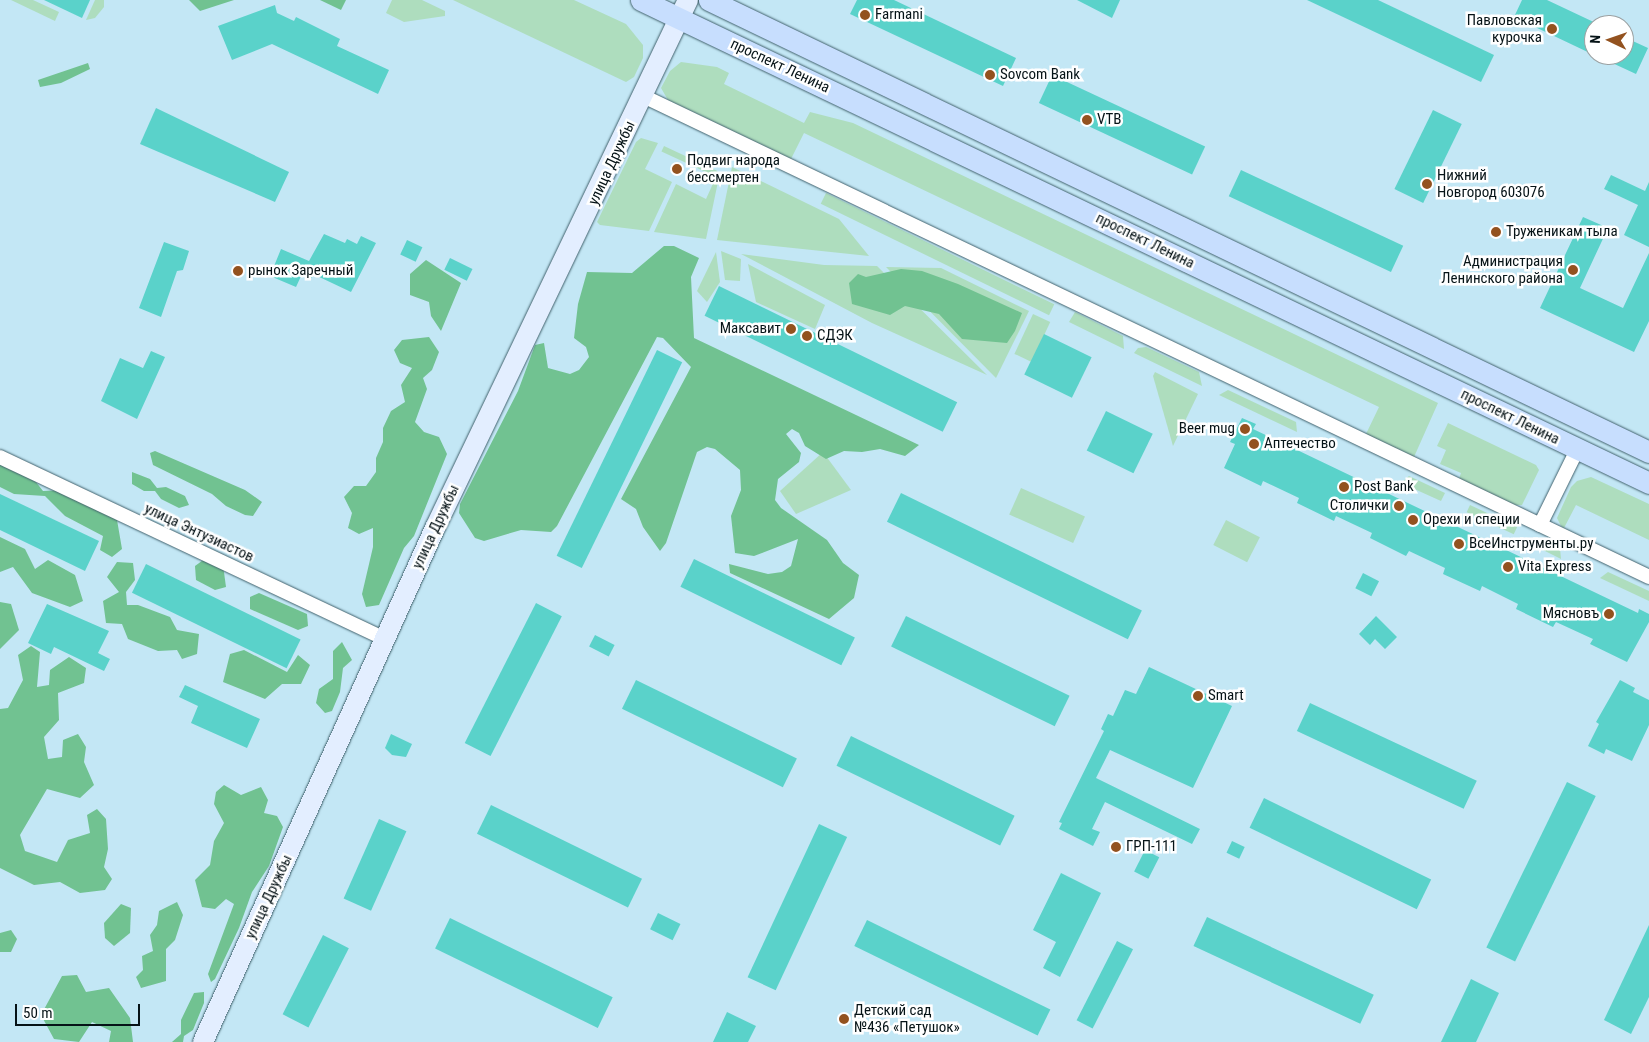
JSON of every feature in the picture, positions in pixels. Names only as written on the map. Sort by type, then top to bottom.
[{"type":"main road","name":"проспект Ленина","points":[[641,0],[684,9],[1577,450],[1649,483]]},
{"type":"main road","name":"проспект Ленина","points":[[708,0],[1649,452]]},
{"type":"street","name":"улица Дружбы","points":[[203,1042],[435,528],[684,9]]},
{"type":"street","points":[[643,96],[1649,577]]},
{"type":"street","points":[[1540,525],[1577,450]]},
{"type":"street","name":"улица Энтузиастов","points":[[0,457],[385,639]]},
{"type":"green space","points":[[11,0],[33,0],[59,12],[55,21]]},
{"type":"green space","points":[[95,0],[104,0],[104,7],[95,18],[86,20]]},
{"type":"green space","points":[[189,0],[234,0],[200,11]]},
{"type":"green space","points":[[320,0],[346,0],[341,10]]},
{"type":"green space","points":[[392,0],[422,0],[445,11],[445,16],[404,22],[386,13]]},
{"type":"green space","points":[[453,0],[574,0],[626,24],[643,45],[643,58],[634,77],[626,82]]},
{"type":"green space","points":[[681,62],[717,67],[729,73],[724,84],[804,123],[810,112],[853,123],[1438,403],[1414,457],[1366,434],[1379,407],[804,133],[791,159],[668,100],[661,88],[670,71]]},
{"type":"green space","points":[[88,63],[90,69],[61,83],[40,87],[38,80]]},
{"type":"green space","points":[[641,138],[658,143],[645,169],[672,182],[649,231],[600,225],[597,222],[636,142]]},
{"type":"green space","points":[[664,146],[717,171],[715,176],[661,151]]},
{"type":"green space","points":[[732,167],[839,219],[869,256],[717,240]]},
{"type":"green space","points":[[716,177],[719,177],[706,239],[654,232],[676,184],[706,199]]},
{"type":"green space","points":[[826,193],[1054,304],[1049,315],[821,204]]},
{"type":"green space","points":[[664,246],[674,246],[699,258],[691,277],[694,338],[919,445],[905,456],[880,449],[862,452],[844,451],[826,459],[805,446],[799,433],[792,429],[786,434],[801,453],[799,462],[778,479],[775,500],[781,508],[827,540],[843,563],[859,575],[854,598],[829,619],[730,573],[729,564],[768,574],[782,572],[791,566],[798,539],[754,556],[735,553],[731,516],[741,490],[740,470],[715,449],[707,447],[697,452],[666,543],[660,551],[643,527],[636,509],[621,499],[691,367],[663,338],[657,337],[557,526],[551,532],[521,530],[484,541],[475,538],[459,513],[460,504],[518,391],[535,345],[544,343],[548,368],[570,374],[579,370],[589,357],[586,347],[574,338],[578,304],[587,272],[632,273]]},
{"type":"green space","points":[[721,251],[741,259],[740,281],[725,280]]},
{"type":"green space","points":[[716,252],[720,282],[707,302],[697,291]]},
{"type":"green space","points":[[741,254],[824,265],[877,266],[987,375],[872,323]]},
{"type":"green space","points":[[426,260],[461,283],[441,331],[431,316],[429,302],[410,295],[410,274]]},
{"type":"green space","points":[[748,264],[825,305],[815,329],[756,302]]},
{"type":"green space","points":[[886,267],[941,268],[1029,311],[996,378]]},
{"type":"green space","points":[[901,269],[922,271],[958,284],[1022,313],[1015,331],[1007,343],[962,339],[939,314],[905,306],[890,315],[852,304],[849,283],[858,274],[866,277]]},
{"type":"green space","points":[[1075,312],[1123,336],[1124,349],[1069,322]]},
{"type":"green space","points":[[1033,314],[1050,322],[1032,362],[1014,354]]},
{"type":"green space","points":[[429,337],[439,352],[432,370],[423,378],[427,389],[415,422],[424,432],[439,437],[447,454],[414,536],[404,548],[379,605],[366,607],[362,594],[373,547],[373,528],[359,534],[348,528],[352,513],[344,497],[354,486],[366,486],[376,472],[376,458],[383,442],[383,428],[391,411],[405,402],[401,385],[412,368],[400,363],[394,350],[402,340]]},
{"type":"green space","points":[[1146,347],[1199,372],[1202,386],[1134,353],[1138,348]]},
{"type":"green space","points":[[1155,372],[1198,394],[1173,446],[1153,376]]},
{"type":"green space","points":[[1228,390],[1296,422],[1297,432],[1219,395]]},
{"type":"green space","points":[[1448,423],[1536,465],[1539,470],[1522,505],[1515,505],[1459,479],[1461,473],[1440,464],[1446,450],[1437,446]]},
{"type":"green space","points":[[155,451],[245,490],[262,502],[253,516],[245,515],[226,506],[212,494],[153,465],[150,453]]},
{"type":"green space","points":[[823,452],[851,490],[796,514],[780,491]]},
{"type":"green space","points":[[0,464],[32,477],[43,491],[66,490],[116,514],[122,549],[112,557],[100,550],[103,536],[65,516],[45,496],[14,494],[0,487]]},
{"type":"green space","points":[[132,472],[150,479],[157,488],[166,487],[185,496],[189,505],[179,508],[161,499],[155,491],[144,491],[132,484]]},
{"type":"green space","points":[[1409,476],[1445,493],[1441,501],[1401,483]]},
{"type":"green space","points":[[1591,477],[1649,504],[1649,540],[1576,505],[1564,528],[1561,526],[1557,518],[1571,487],[1577,481]]},
{"type":"green space","points":[[1021,488],[1085,516],[1073,543],[1009,514]]},
{"type":"green space","points":[[1470,505],[1517,527],[1514,534],[1467,512]]},
{"type":"green space","points":[[1226,520],[1260,537],[1247,562],[1213,545]]},
{"type":"green space","points":[[0,537],[25,549],[35,569],[48,560],[75,575],[83,601],[70,607],[32,593],[13,567],[0,572]]},
{"type":"green space","points":[[1545,541],[1560,548],[1561,559],[1541,549]]},
{"type":"green space","points":[[206,558],[223,565],[226,587],[215,590],[196,580],[195,566]]},
{"type":"green space","points":[[117,562],[133,563],[135,580],[126,592],[127,605],[138,605],[170,617],[177,630],[199,634],[197,654],[182,659],[177,650],[158,651],[128,639],[122,624],[106,623],[103,601],[119,592],[107,577]]},
{"type":"green space","points":[[1608,572],[1649,591],[1649,601],[1600,578]]},
{"type":"green space","points":[[259,593],[307,614],[308,626],[298,630],[250,609],[250,597]]},
{"type":"green space","points":[[0,602],[11,604],[19,630],[0,649]]},
{"type":"green space","points":[[342,642],[352,660],[343,668],[340,692],[332,711],[325,713],[316,703],[319,689],[333,679],[333,651]]},
{"type":"green space","points":[[31,646],[40,652],[37,687],[49,685],[50,670],[69,657],[86,668],[84,683],[58,693],[59,720],[44,737],[48,759],[62,757],[63,740],[78,734],[86,747],[84,762],[94,785],[80,798],[47,789],[20,835],[25,851],[57,862],[68,840],[90,833],[87,815],[97,809],[106,819],[108,849],[104,867],[112,879],[105,890],[80,893],[60,882],[34,885],[0,868],[0,709],[8,708],[23,680],[18,655]]},
{"type":"green space","points":[[244,650],[287,672],[298,655],[310,665],[301,684],[282,684],[265,699],[223,682],[230,654]]},
{"type":"green space","points":[[224,785],[241,795],[261,787],[268,800],[264,813],[277,816],[283,827],[269,866],[252,892],[239,928],[215,979],[211,982],[208,974],[234,904],[226,899],[215,909],[202,907],[195,880],[210,865],[214,841],[224,823],[214,804],[216,792]]},
{"type":"green space","points":[[177,902],[183,915],[175,940],[166,949],[166,981],[141,988],[136,977],[143,970],[142,956],[153,951],[150,935],[157,925],[159,911]]},
{"type":"green space","points":[[121,904],[131,908],[130,933],[114,946],[105,938],[104,923]]},
{"type":"green space","points":[[11,930],[17,939],[11,952],[0,952],[0,933]]},
{"type":"green space","points":[[77,975],[86,992],[109,988],[130,1018],[133,1042],[109,1042],[111,1031],[92,1022],[79,1042],[54,1039],[41,1015],[62,976]]},
{"type":"green space","points":[[204,992],[204,1003],[193,1030],[184,1036],[183,1042],[172,1042],[181,1034],[181,1020],[194,993]]},
{"type":"building","points":[[44,0],[90,0],[82,18]]},
{"type":"building","points":[[857,0],[894,0],[1016,58],[1003,86],[850,14]]},
{"type":"building","points":[[1077,0],[1120,0],[1112,18]]},
{"type":"building","points":[[1307,0],[1378,0],[1494,55],[1481,82]]},
{"type":"building","points":[[1522,0],[1547,0],[1584,17],[1584,50],[1514,17]]},
{"type":"building","points":[[275,5],[277,13],[294,21],[296,17],[340,39],[337,46],[389,70],[378,94],[272,44],[232,60],[218,26]]},
{"type":"building","points":[[1634,42],[1648,48],[1636,74],[1617,65],[1634,65]]},
{"type":"building","points":[[1052,75],[1205,146],[1192,175],[1039,103]]},
{"type":"building","points":[[156,108],[289,172],[275,202],[140,144]]},
{"type":"building","points":[[1433,110],[1462,124],[1423,203],[1394,189]]},
{"type":"building","points":[[1241,170],[1403,246],[1391,272],[1229,196]]},
{"type":"building","points":[[1611,175],[1645,191],[1649,182],[1649,247],[1624,235],[1638,205],[1604,189]]},
{"type":"building","name":"Администрация Ленинского района","points":[[1583,217],[1608,228],[1580,288],[1623,308],[1649,253],[1649,321],[1634,352],[1540,308]]},
{"type":"building","points":[[324,234],[345,243],[347,239],[357,244],[361,236],[376,243],[351,292],[313,274],[312,278],[302,274],[296,287],[270,276],[281,249],[309,261]]},
{"type":"building","points":[[407,240],[422,247],[416,262],[400,255]]},
{"type":"building","points":[[164,242],[189,251],[183,270],[177,271],[161,317],[139,308]]},
{"type":"building","points":[[450,258],[472,269],[467,281],[444,270]]},
{"type":"building","points":[[719,286],[957,402],[943,432],[705,316]]},
{"type":"building","points":[[1044,334],[1092,357],[1072,398],[1024,374]]},
{"type":"building","points":[[657,350],[682,362],[582,568],[557,556]]},
{"type":"building","points":[[151,351],[165,357],[137,419],[101,401],[120,358],[143,368]]},
{"type":"building","points":[[1106,411],[1153,434],[1133,473],[1087,451]]},
{"type":"building","points":[[1242,418],[1256,424],[1253,429],[1638,613],[1639,609],[1649,614],[1649,622],[1627,662],[1590,644],[1593,639],[1556,622],[1553,627],[1516,609],[1518,604],[1482,586],[1480,591],[1443,574],[1445,568],[1409,551],[1406,556],[1370,538],[1372,533],[1336,516],[1334,521],[1297,503],[1299,498],[1263,481],[1261,486],[1224,468],[1235,444],[1230,442]]},
{"type":"building","points":[[901,493],[1142,610],[1128,639],[887,522]]},
{"type":"building","points":[[0,494],[99,541],[85,571],[0,530]]},
{"type":"building","points":[[694,559],[855,637],[841,665],[680,587]]},
{"type":"building","points":[[146,564],[301,639],[287,668],[132,593]]},
{"type":"building","points":[[1363,573],[1379,581],[1371,596],[1355,588]]},
{"type":"building","points":[[536,603],[562,616],[491,756],[465,743]]},
{"type":"building","points":[[47,604],[109,631],[98,653],[110,659],[104,671],[54,647],[51,654],[28,643]]},
{"type":"building","points":[[906,616],[1070,696],[1055,726],[891,647]]},
{"type":"building","points":[[1376,616],[1397,637],[1385,649],[1375,639],[1370,645],[1359,634]]},
{"type":"building","points":[[595,635],[615,645],[609,657],[589,647]]},
{"type":"building","points":[[1149,667],[1232,706],[1193,788],[1110,750],[1096,778],[1200,829],[1192,844],[1105,802],[1092,829],[1100,832],[1093,846],[1059,829],[1062,823],[1059,822],[1104,731],[1101,729],[1108,714],[1113,716],[1125,690],[1136,694]]},
{"type":"building","points":[[636,680],[797,758],[783,787],[622,709]]},
{"type":"building","points":[[1620,680],[1635,688],[1633,692],[1649,700],[1649,725],[1632,761],[1606,749],[1604,754],[1588,746],[1599,724],[1596,722]]},
{"type":"building","points":[[185,685],[260,719],[247,748],[191,723],[198,706],[179,697]]},
{"type":"building","points":[[1310,703],[1477,781],[1464,809],[1297,731]]},
{"type":"building","points":[[391,734],[412,744],[406,757],[392,755],[385,748]]},
{"type":"building","points":[[851,736],[1015,816],[1000,845],[837,766]]},
{"type":"building","points":[[1567,782],[1596,796],[1515,961],[1486,947]]},
{"type":"building","points":[[1264,798],[1431,880],[1417,909],[1250,828]]},
{"type":"building","points":[[491,805],[642,879],[628,907],[477,834]]},
{"type":"building","points":[[379,819],[406,831],[371,911],[344,898]]},
{"type":"building","points":[[819,824],[847,837],[776,990],[748,977]]},
{"type":"building","points":[[1232,841],[1245,847],[1239,859],[1227,853]]},
{"type":"building","points":[[1145,850],[1159,857],[1148,879],[1134,871]]},
{"type":"building","points":[[1061,873],[1101,893],[1060,977],[1043,968],[1056,942],[1033,930]]},
{"type":"building","points":[[658,913],[680,924],[673,940],[650,929]]},
{"type":"building","points":[[1207,917],[1374,995],[1360,1024],[1193,946]]},
{"type":"building","points":[[450,918],[613,997],[598,1028],[435,949]]},
{"type":"building","points":[[867,920],[1050,1009],[1038,1035],[854,946]]},
{"type":"building","points":[[1649,925],[1649,997],[1631,1034],[1604,1020]]},
{"type":"building","points":[[323,935],[349,948],[308,1027],[283,1014]]},
{"type":"building","points":[[1117,941],[1133,949],[1093,1028],[1077,1020]]},
{"type":"building","points":[[1471,979],[1499,993],[1476,1042],[1441,1042]]},
{"type":"building","points":[[727,1012],[756,1026],[748,1042],[713,1042]]},
{"type":"place","name":"Farmani","points":[[865,15]]},
{"type":"place","name":"Павловская курочка","points":[[1552,29]]},
{"type":"place","name":"Sovcom Bank","points":[[990,75]]},
{"type":"place","name":"VTB","points":[[1087,120]]},
{"type":"place","name":"Подвиг народа бессмертен","points":[[677,169]]},
{"type":"place","name":"Нижний Новгород 603076","points":[[1427,184]]},
{"type":"place","name":"Труженикам тыла","points":[[1496,232]]},
{"type":"place","name":"Администрация Ленинского района","points":[[1573,270]]},
{"type":"place","name":"рынок Заречный","points":[[238,271]]},
{"type":"place","name":"Максавит","points":[[791,329]]},
{"type":"place","name":"СДЭК","points":[[807,336]]},
{"type":"place","name":"Beer mug","points":[[1245,429]]},
{"type":"place","name":"Аптечество","points":[[1254,444]]},
{"type":"place","name":"Post Bank","points":[[1344,487]]},
{"type":"place","name":"Столички","points":[[1399,506]]},
{"type":"place","name":"Орехи и специи","points":[[1413,520]]},
{"type":"place","name":"ВсеИнструменты.ру","points":[[1459,544]]},
{"type":"place","name":"Vita Express","points":[[1508,567]]},
{"type":"place","name":"Мясновъ","points":[[1609,614]]},
{"type":"place","name":"Smart","points":[[1198,696]]},
{"type":"place","name":"ГРП-111","points":[[1116,847]]},
{"type":"place","name":"Детский сад №436 «Петушок»","points":[[844,1019]]}]
